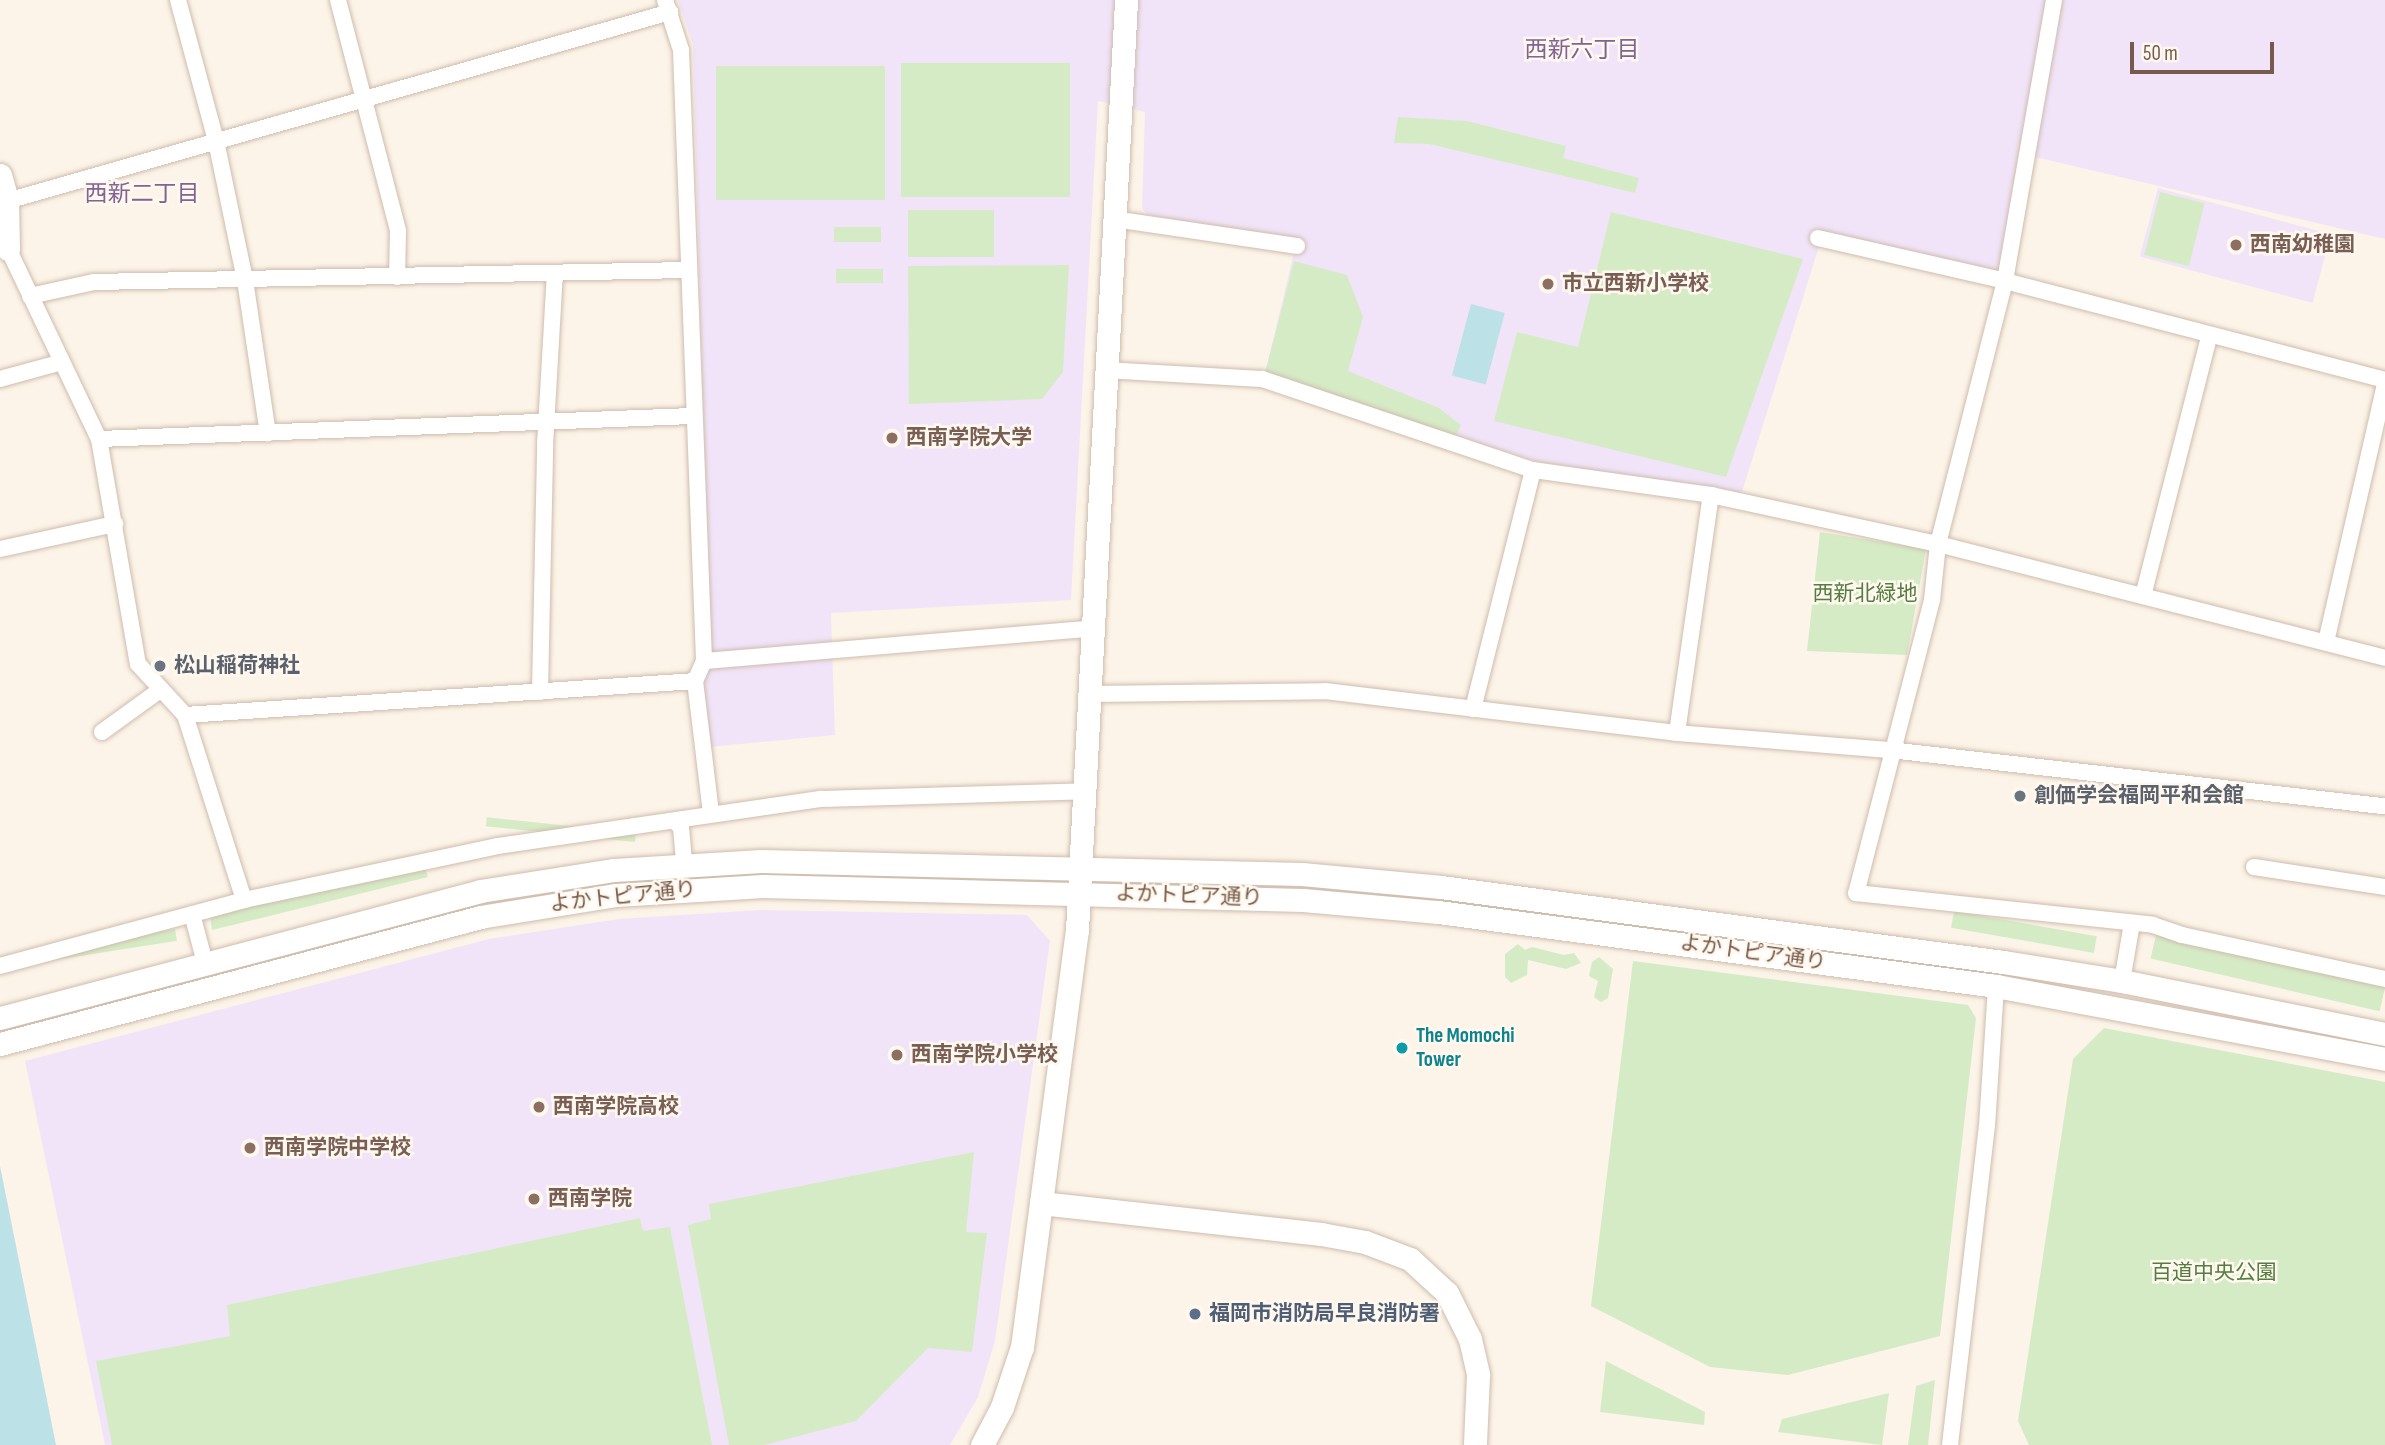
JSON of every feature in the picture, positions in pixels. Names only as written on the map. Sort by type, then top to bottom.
[{"type":"street","points":[[178,0],[216,141],[245,280],[268,433]]},
{"type":"street","points":[[338,0],[366,98],[398,231],[397,277]]},
{"type":"street","points":[[982,1445],[1002,1407],[1022,1347],[1083,868],[1104,370],[1126,0]]},
{"type":"street","points":[[2054,0],[2006,281],[1938,544],[1932,600],[1890,750],[1856,892],[2132,923],[2385,979]]},
{"type":"street","points":[[4,201],[366,98],[667,6],[681,50],[692,416],[704,661],[695,681],[711,813]]},
{"type":"street","points":[[0,175],[4,201],[4,240],[99,439],[138,664],[185,715],[244,900]]},
{"type":"street","points":[[1114,219],[1297,246]]},
{"type":"street","points":[[1818,238],[2006,281],[2209,338],[2385,382],[2326,642]]},
{"type":"street","points":[[30,296],[94,282],[687,270]]},
{"type":"street","points":[[540,692],[545,445],[550,421],[555,274]]},
{"type":"street","points":[[2143,596],[2209,338]]},
{"type":"street","points":[[0,379],[62,362]]},
{"type":"street","points":[[1104,370],[1262,379],[1533,470],[1711,495],[1938,544],[2385,658]]},
{"type":"street","points":[[99,439],[692,416]]},
{"type":"street","points":[[1473,709],[1533,470]]},
{"type":"street","points":[[1677,733],[1711,495]]},
{"type":"street","points":[[0,549],[115,524]]},
{"type":"street","points":[[704,661],[1093,628]]},
{"type":"street","points":[[185,715],[695,681]]},
{"type":"street","points":[[102,732],[160,690]]},
{"type":"street","points":[[1090,694],[1325,691],[1677,733],[1890,750],[2385,806]]},
{"type":"street","points":[[0,966],[244,900],[498,846],[821,799],[1086,791]]},
{"type":"street","points":[[674,821],[681,827],[684,863]]},
{"type":"street","name":"よかトピア通り","points":[[0,1018],[480,891],[684,863],[1083,868],[1302,874],[1441,887],[2122,981],[2385,1034]]},
{"type":"street","points":[[2254,867],[2385,887]]},
{"type":"street","name":"よかトピア通り","points":[[0,1044],[409,934],[556,902],[763,886],[1303,900],[1438,912],[1996,986],[2385,1059]]},
{"type":"street","points":[[192,914],[205,963]]},
{"type":"street","points":[[2122,981],[2132,923]]},
{"type":"street","points":[[1950,1445],[1987,1126],[1996,986]]},
{"type":"street","points":[[1041,1203],[1321,1234],[1365,1242],[1410,1259],[1447,1293],[1470,1339],[1478,1375],[1475,1445]]},
{"type":"shaded area","name":"西南学院大学","points":[[678,0],[2385,0],[2385,239],[2022,154],[2000,274],[1823,234],[1741,495],[1535,461],[1265,373],[1297,240],[1148,215],[1142,208],[1145,112],[1098,101],[1071,600],[831,613],[835,735],[709,747],[701,684],[709,647],[693,45]]},
{"type":"shaded area","name":"西南幼稚園","points":[[2158,188],[2331,234],[2313,303],[2140,257]]},
{"type":"shaded area","name":"西南学院","points":[[760,910],[1027,915],[1050,941],[995,1341],[978,1397],[950,1445],[105,1445],[25,1061],[489,939],[619,919]]},
{"type":"green space","points":[[901,63],[1070,63],[1070,197],[901,197]]},
{"type":"green space","points":[[716,66],[885,66],[885,200],[716,200]]},
{"type":"green space","points":[[1398,117],[1467,121],[1566,146],[1563,158],[1639,178],[1635,193],[1429,144],[1394,143]]},
{"type":"green space","points":[[2160,192],[2205,203],[2189,266],[2144,255]]},
{"type":"green space","points":[[908,210],[994,210],[994,257],[908,257]]},
{"type":"green space","points":[[1611,212],[1803,259],[1726,477],[1494,421],[1517,332],[1578,347]]},
{"type":"green space","points":[[834,227],[881,227],[881,242],[834,242]]},
{"type":"green space","points":[[1294,261],[1347,275],[1363,317],[1348,371],[1439,408],[1461,425],[1456,436],[1265,373]]},
{"type":"green space","points":[[1069,265],[1063,372],[1042,399],[909,404],[908,266]]},
{"type":"green space","points":[[836,269],[883,269],[883,283],[836,283]]},
{"type":"green space","name":"西新北緑地","points":[[1820,532],[1926,549],[1907,655],[1807,651]]},
{"type":"green space","points":[[487,817],[636,833],[635,842],[486,826]]},
{"type":"green space","points":[[425,867],[428,877],[212,930],[210,915]]},
{"type":"green space","points":[[1376,891],[1440,897],[2022,976],[2021,980],[1376,895]]},
{"type":"green space","points":[[1954,911],[2097,936],[2094,953],[1951,928]]},
{"type":"green space","points":[[175,929],[177,941],[0,969],[0,957]]},
{"type":"green space","points":[[2156,935],[2385,988],[2380,1011],[2151,958]]},
{"type":"green space","points":[[1518,944],[1525,950],[1532,947],[1564,955],[1574,953],[1581,963],[1566,969],[1528,960],[1527,975],[1511,983],[1505,977],[1505,954]]},
{"type":"green space","points":[[1599,957],[1613,969],[1608,998],[1601,1002],[1594,997],[1598,981],[1589,976],[1592,962]]},
{"type":"green space","points":[[1633,961],[1968,1005],[1976,1018],[1940,1336],[1788,1375],[1710,1367],[1591,1306]]},
{"type":"green space","name":"百道中央公園","points":[[2104,1028],[2385,1082],[2385,1445],[2029,1445],[2018,1421],[2073,1059]]},
{"type":"green space","points":[[974,1152],[966,1232],[987,1233],[972,1352],[928,1348],[856,1421],[764,1445],[729,1445],[688,1225],[711,1219],[709,1204]]},
{"type":"green space","points":[[640,1218],[643,1231],[670,1227],[712,1445],[112,1445],[96,1361],[230,1336],[227,1305]]},
{"type":"green space","points":[[1606,1361],[1705,1412],[1704,1425],[1600,1412]]},
{"type":"green space","points":[[1935,1380],[1928,1445],[1908,1445],[1916,1386]]},
{"type":"green space","points":[[1889,1393],[1882,1445],[1778,1432],[1782,1419]]},
{"type":"water","points":[[1471,304],[1505,313],[1486,385],[1452,375]]},
{"type":"water","points":[[0,1166],[56,1445],[0,1445]]},
{"type":"place","name":"西南幼稚園","points":[[2236,245]]},
{"type":"place","name":"市立西新小学校","points":[[1548,284]]},
{"type":"place","name":"西南学院大学","points":[[892,438]]},
{"type":"place","name":"松山稲荷神社","points":[[160,666]]},
{"type":"place","name":"創価学会福岡平和会館","points":[[2020,796]]},
{"type":"place","name":"The Momochi Tower","points":[[1402,1048]]},
{"type":"place","name":"西南学院小学校","points":[[897,1055]]},
{"type":"place","name":"西南学院高校","points":[[539,1107]]},
{"type":"place","name":"西南学院中学校","points":[[250,1148]]},
{"type":"place","name":"西南学院","points":[[534,1199]]},
{"type":"place","name":"福岡市消防局早良消防署","points":[[1195,1314]]},
{"type":"district","name":"西新六丁目","points":[[1582,50]]},
{"type":"district","name":"西新二丁目","points":[[142,194]]}]
